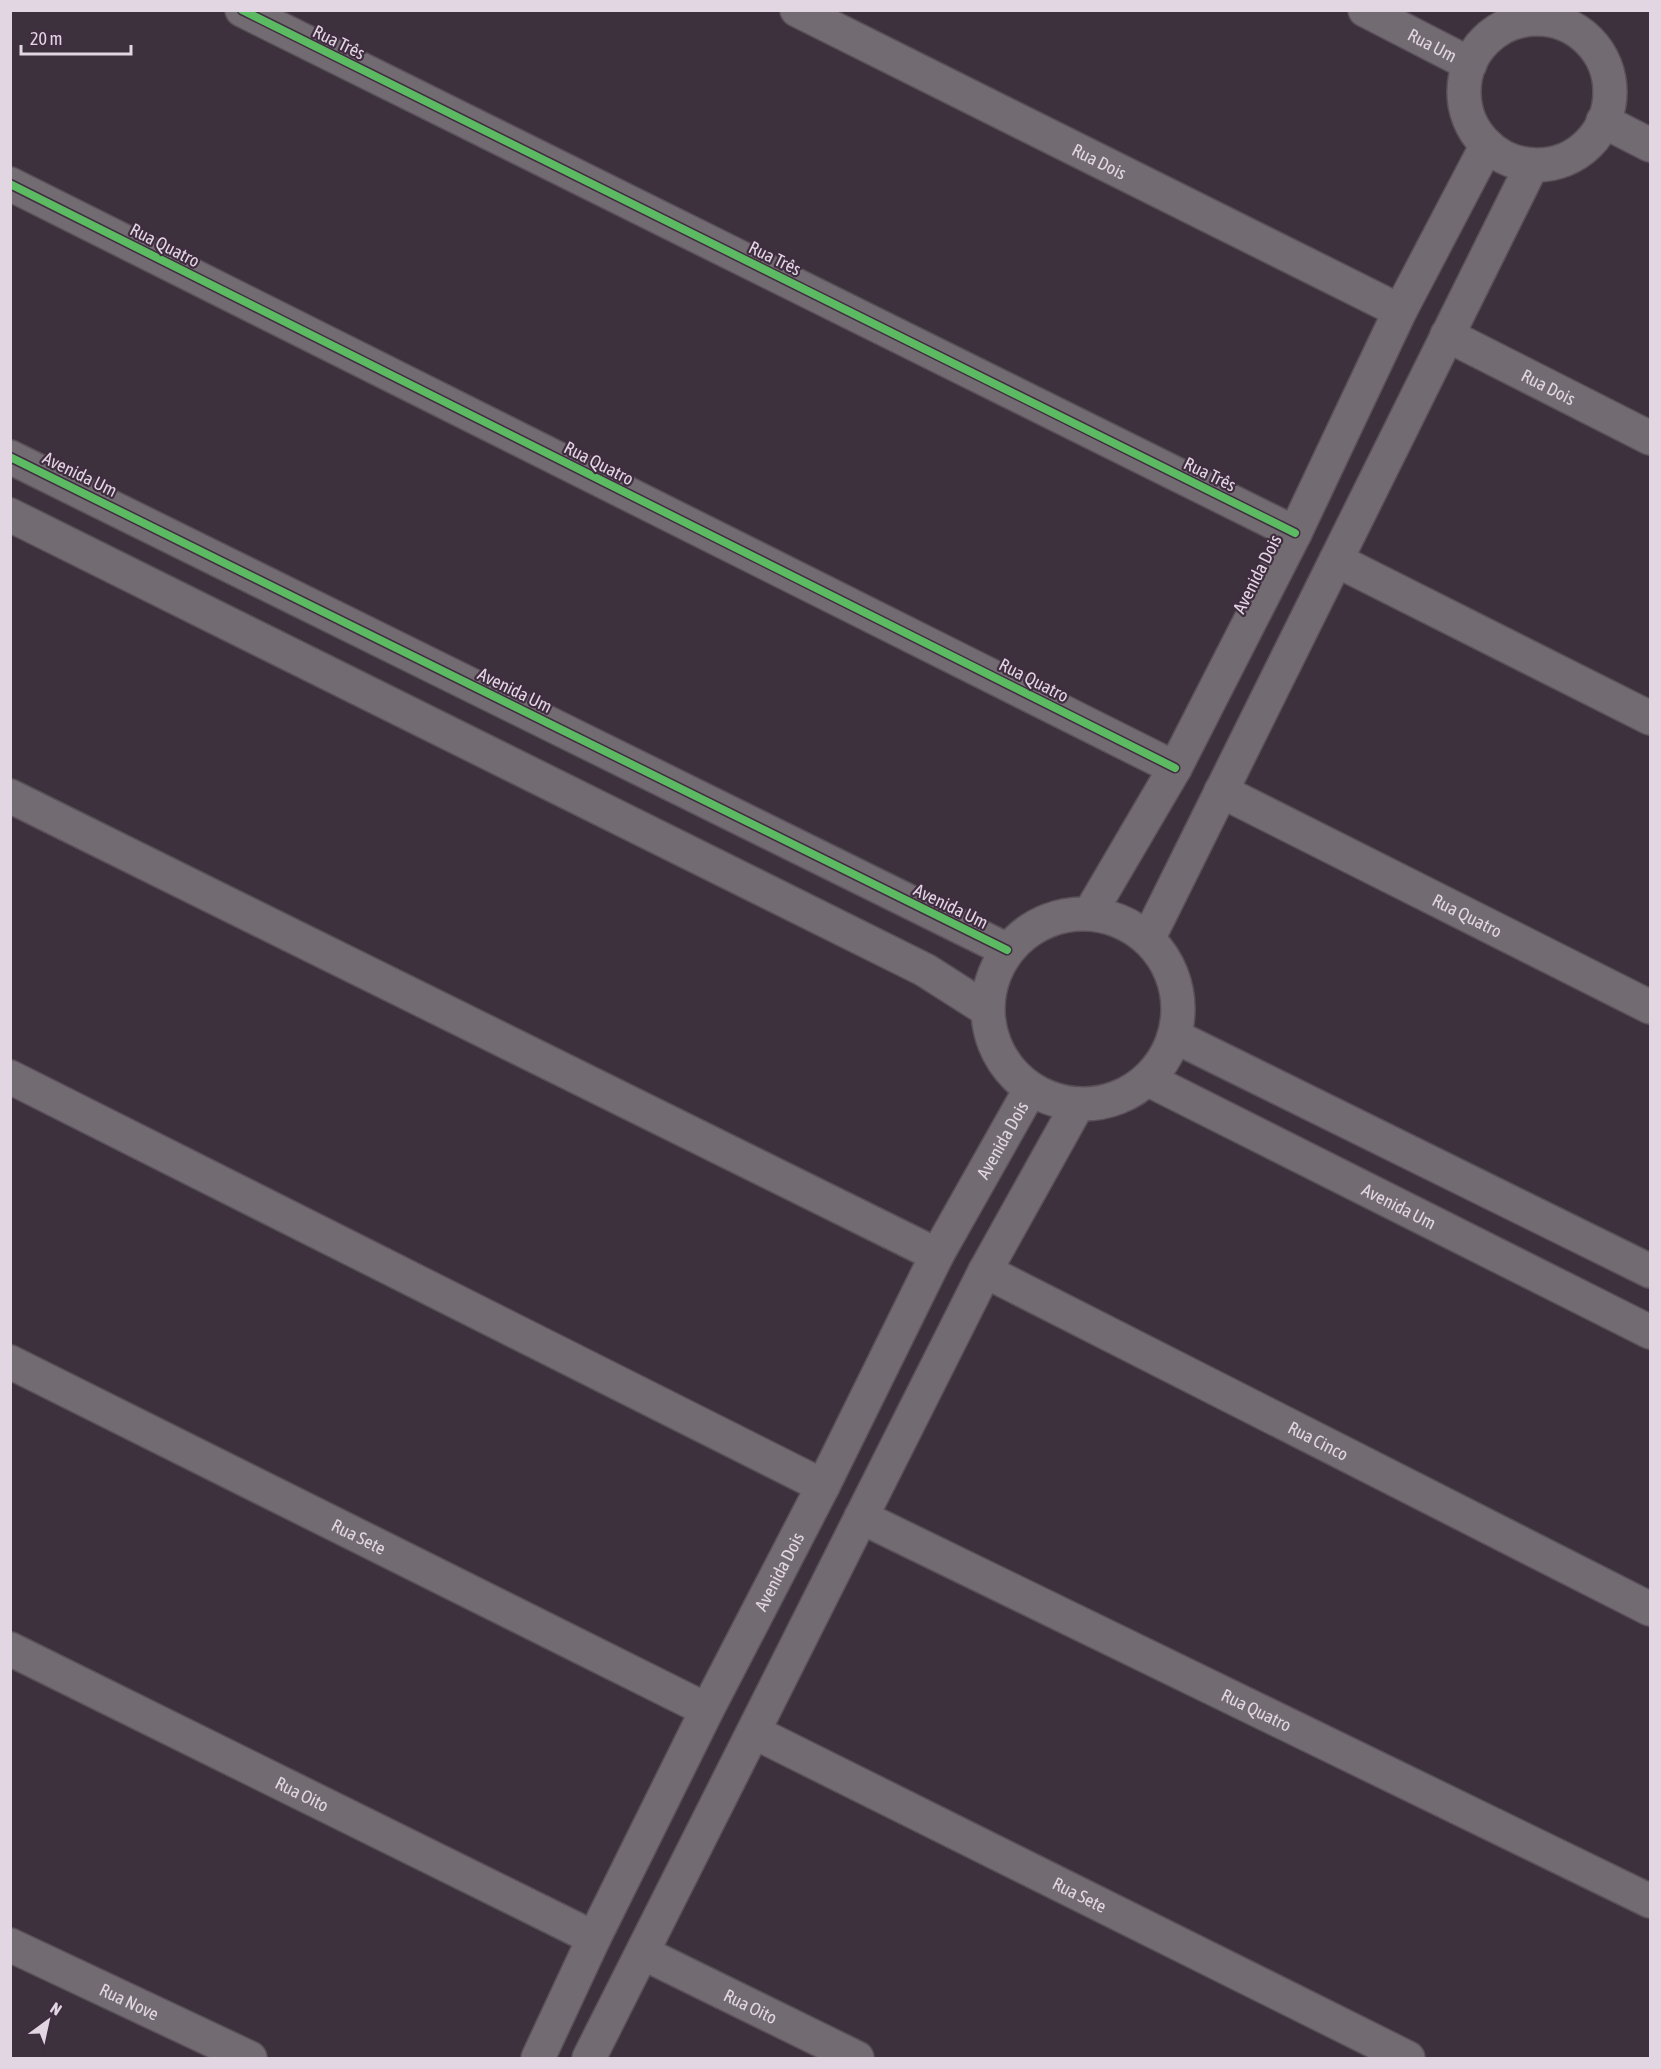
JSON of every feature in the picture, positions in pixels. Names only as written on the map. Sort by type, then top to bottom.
[{"type":"street","name":"Rua Três","points":[[242,10],[1295,533]]},
{"type":"street","name":"Rua Dois","points":[[797,10],[1401,311]]},
{"type":"street","name":"Rua Um","points":[[1365,10],[1470,64]]},
{"type":"street","points":[[1533,18],[1556,21],[1577,31],[1594,46],[1605,67],[1610,89],[1603,121],[1598,133],[1580,151],[1558,162],[1532,165],[1508,159],[1486,145],[1471,124],[1464,100],[1465,74],[1475,51],[1491,34],[1511,23],[1533,18]]},
{"type":"street","points":[[1603,121],[1650,145]]},
{"type":"street","name":"Avenida Dois","points":[[1090,914],[1175,768],[1295,533],[1401,311],[1486,145]]},
{"type":"street","points":[[1148,939],[1532,165]]},
{"type":"street","name":"Rua Quatro","points":[[10,184],[1175,768]]},
{"type":"street","name":"Rua Dois","points":[[1447,335],[1650,438]]},
{"type":"street","name":"Avenida Um","points":[[10,456],[1007,950]]},
{"type":"street","points":[[10,515],[925,970],[987,1010]]},
{"type":"street","points":[[1336,560],[1650,718]]},
{"type":"street","name":"Rua Quatro","points":[[1221,791],[1650,1007]]},
{"type":"street","points":[[10,796],[937,1255]]},
{"type":"street","points":[[1090,914],[1121,921],[1148,939],[1168,963],[1178,994],[1179,1025],[1169,1056],[1149,1080],[1122,1098],[1078,1104],[1060,1103],[1030,1090],[1007,1069],[992,1041],[987,1010],[992,978],[1007,950],[1030,929],[1059,916],[1090,914]]},
{"type":"street","points":[[1176,1037],[1650,1271]]},
{"type":"street","points":[[10,1077],[823,1486]]},
{"type":"street","name":"Avenida Um","points":[[1149,1080],[1650,1332]]},
{"type":"street","name":"Avenida Dois","points":[[538,2058],[594,1938],[707,1710],[823,1486],[937,1255],[1030,1090]]},
{"type":"street","points":[[589,2058],[985,1271],[1078,1104]]},
{"type":"street","name":"Rua Cinco","points":[[985,1271],[1650,1609]]},
{"type":"street","name":"Rua Sete","points":[[10,1362],[707,1710]]},
{"type":"street","name":"Rua Quatro","points":[[861,1517],[1650,1901]]},
{"type":"street","name":"Rua Oito","points":[[10,1649],[594,1938]]},
{"type":"street","name":"Rua Sete","points":[[754,1732],[1408,2058]]},
{"type":"street","name":"Rua Nove","points":[[10,1945],[250,2058]]},
{"type":"street","name":"Rua Oito","points":[[643,1953],[857,2058]]},
{"type":"cycle path","points":[[242,10],[1295,533]]},
{"type":"cycle path","points":[[10,184],[1175,768]]},
{"type":"cycle path","points":[[10,457],[1007,950]]}]
